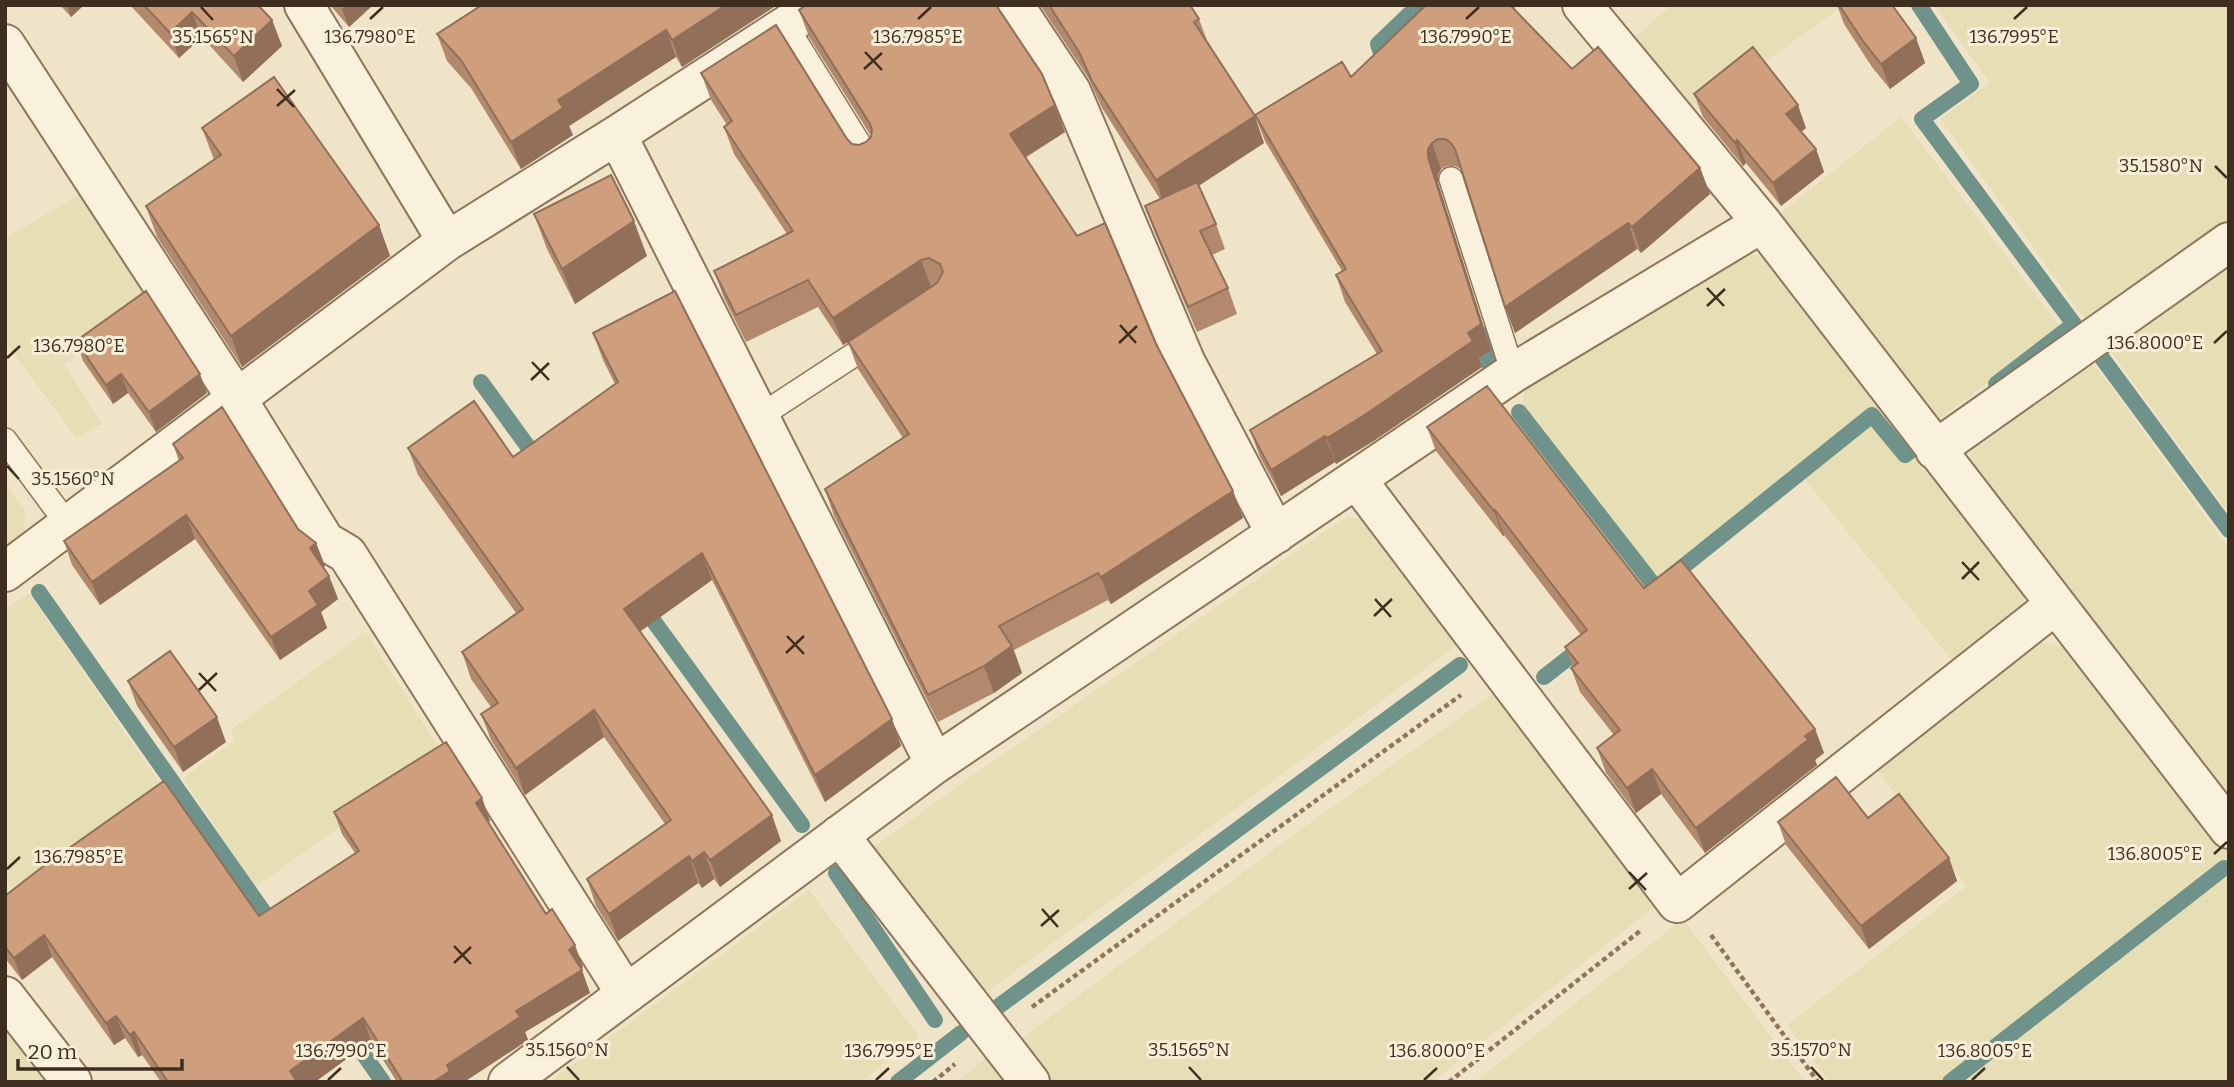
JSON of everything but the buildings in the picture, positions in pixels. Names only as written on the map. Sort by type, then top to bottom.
[{"type":"street","points":[[304,5],[447,241]]},
{"type":"street","points":[[5,572],[447,241],[818,5]]},
{"type":"street","points":[[1014,5],[1071,91],[1185,361],[1276,534]]},
{"type":"street","points":[[1582,5],[1762,223],[2229,829]]},
{"type":"street","points":[[5,44],[237,398],[325,541],[347,554],[626,994]]},
{"type":"street","points":[[617,135],[935,764]]},
{"type":"street","points":[[508,1082],[935,764],[1513,373],[1762,223]]},
{"type":"street","points":[[1935,450],[2229,242]]},
{"type":"street","points":[[1357,480],[1498,667],[1680,900],[2054,605]]},
{"type":"street","points":[[839,835],[1030,1082]]},
{"type":"street","points":[[5,996],[72,1082]]},
{"type":"lane","points":[[786,26],[868,158]]},
{"type":"lane","points":[[1451,179],[1513,373]]},
{"type":"lane","points":[[760,416],[894,328]]},
{"type":"lane","points":[[5,440],[68,525]]},
{"type":"path","points":[[933,1082],[1498,667]]},
{"type":"path","points":[[1449,1082],[1680,900],[1818,1082]]},
{"type":"shaded area","points":[[1672,5],[1845,5],[1696,110],[1635,37]]},
{"type":"shaded area","points":[[1934,5],[2229,5],[2229,227],[2090,326],[1940,119],[1990,83]]},
{"type":"shaded area","points":[[1901,117],[2060,327],[1932,425],[1775,218]]},
{"type":"shaded area","points":[[86,191],[159,300],[64,364],[102,424],[76,438],[5,341],[5,238]]},
{"type":"shaded area","points":[[1738,251],[1767,259],[2027,590],[2016,620],[1957,666],[1796,469],[1657,579],[1523,407],[1524,386]]},
{"type":"shaded area","points":[[2229,265],[2229,514],[2110,350]]},
{"type":"shaded area","points":[[2093,363],[2229,549],[2229,813],[1967,472],[1971,452]]},
{"type":"shaded area","points":[[5,484],[25,510],[24,542],[5,556]]},
{"type":"shaded area","points":[[1346,517],[1360,519],[1457,645],[981,996],[874,847],[956,787]]},
{"type":"shaded area","points":[[29,593],[166,792],[18,896],[5,880],[5,610]]},
{"type":"shaded area","points":[[366,632],[443,755],[255,887],[183,778],[235,740],[230,731]]},
{"type":"shaded area","points":[[2037,642],[2068,647],[2229,852],[2229,1082],[1829,1082],[1787,1025],[1967,886],[1875,767]]},
{"type":"shaded area","points":[[1496,692],[1659,903],[1432,1082],[1048,1082],[1017,1042],[1304,827]]},
{"type":"shaded area","points":[[809,890],[919,1037],[861,1082],[550,1082]]},
{"type":"shaded area","points":[[1683,919],[1805,1082],[1475,1082]]},
{"type":"shaded area","points":[[5,1014],[58,1082],[5,1082]]},
{"type":"shaded area","points":[[990,1055],[1011,1082],[956,1082]]},
{"type":"waterway","points":[[1386,68],[1378,44],[1419,5]]},
{"type":"waterway","points":[[1919,5],[1971,84],[1922,119],[2082,335]]},
{"type":"waterway","points":[[1996,384],[2074,324]]},
{"type":"waterway","points":[[1479,333],[1490,366]]},
{"type":"waterway","points":[[2102,358],[2229,530]]},
{"type":"waterway","points":[[481,382],[539,462]]},
{"type":"waterway","points":[[1519,412],[1656,588]]},
{"type":"waterway","points":[[1669,578],[1872,415],[1905,455],[1913,449]]},
{"type":"waterway","points":[[39,592],[277,931]]},
{"type":"waterway","points":[[642,605],[802,825]]},
{"type":"waterway","points":[[1544,677],[1586,644]]},
{"type":"waterway","points":[[999,1006],[1460,665]]},
{"type":"waterway","points":[[1950,1082],[2224,868]]},
{"type":"waterway","points":[[836,873],[935,1020]]},
{"type":"waterway","points":[[348,1032],[383,1082]]},
{"type":"waterway","points":[[898,1082],[961,1033]]}]
